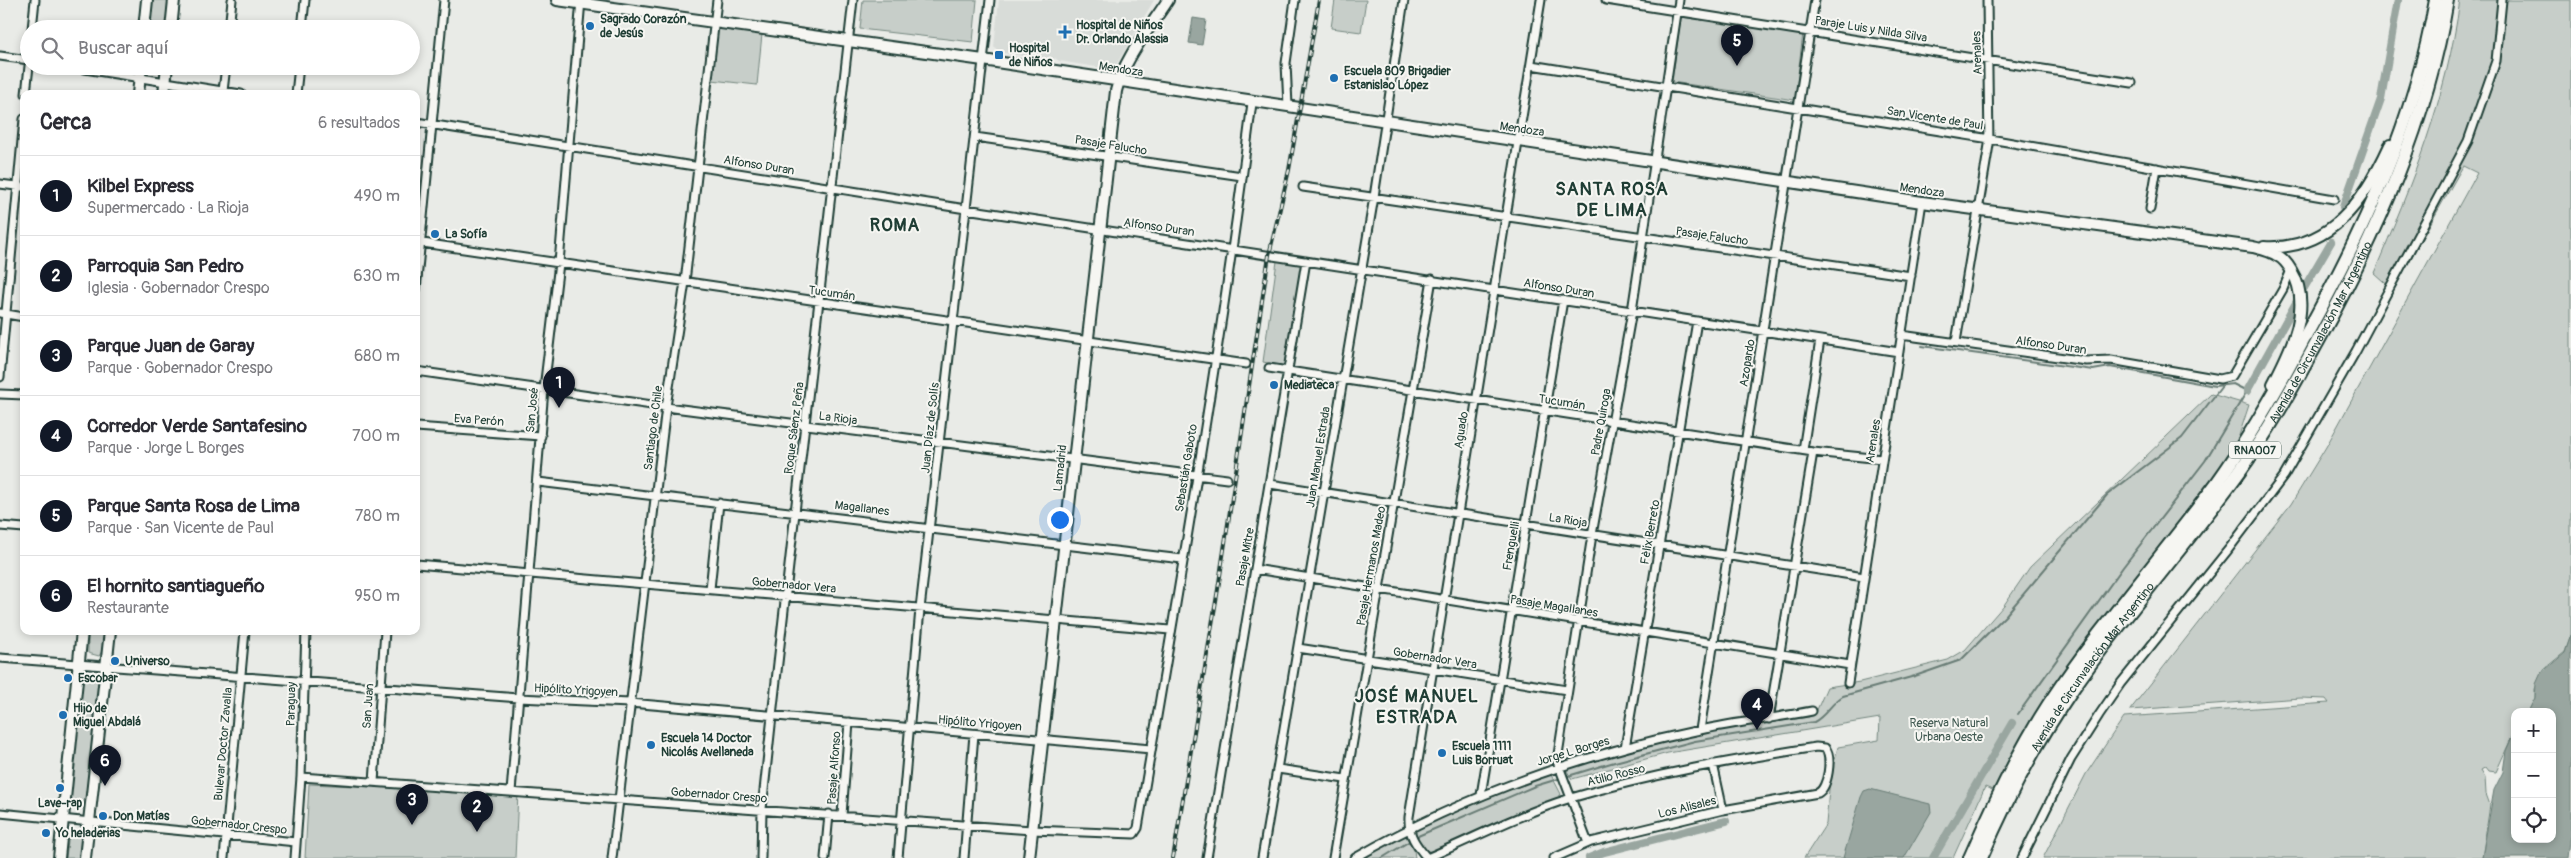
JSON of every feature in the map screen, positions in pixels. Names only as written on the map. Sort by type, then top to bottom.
[{"type":"highway","name":"Avenida de Circunvalación Mar Argentino","points":[[1970,858],[1999,794],[2048,706],[2244,443],[2304,339],[2369,214],[2405,126],[2424,58],[2436,0]]},
{"type":"highway","name":"Avenida de Circunvalación Mar Argentino","points":[[1981,858],[2009,798],[2058,711],[2117,629],[2251,456],[2281,408],[2327,325],[2377,226],[2402,166],[2429,84],[2447,0]]},
{"type":"street","points":[[33,20],[35,0]]},
{"type":"street","points":[[145,20],[147,0]]},
{"type":"street","points":[[172,20],[174,0]]},
{"type":"street","points":[[230,20],[232,0]]},
{"type":"street","points":[[303,20],[305,0]]},
{"type":"street","points":[[420,224],[444,0]]},
{"type":"street","name":"Mendoza","points":[[557,0],[623,4],[714,22],[983,60],[1252,103],[1288,106],[1922,202],[2253,247],[2280,256],[2291,270],[2298,286],[2300,300],[2294,338],[2257,411],[2244,443]]},
{"type":"street","name":"Santiago de Chile","points":[[612,858],[666,407],[685,282],[717,0]]},
{"type":"street","name":"Roque Sáenz Peña","points":[[761,858],[762,809],[853,0]]},
{"type":"street","name":"Juan Díaz de Solís","points":[[898,858],[920,609],[990,0]]},
{"type":"street","points":[[1118,81],[1168,0]]},
{"type":"street","points":[[1288,106],[1286,63],[1295,0]]},
{"type":"street","name":"Juan Manuel Estrada","points":[[1262,858],[1374,198],[1404,0]]},
{"type":"street","name":"Aguado","points":[[1409,830],[1541,0]]},
{"type":"street","name":"Paraje Luis y Nilda Silva","points":[[1606,0],[2132,83]]},
{"type":"street","name":"Padre Quiroga","points":[[1588,843],[1569,799],[1558,766],[1567,690],[1592,535],[1632,311],[1679,0]]},
{"type":"street","name":"Azopardo","points":[[1700,730],[1815,0]]},
{"type":"street","name":"Arenales","points":[[1956,342],[1990,139],[1987,0]]},
{"type":"street","points":[[2022,858],[2070,759],[2121,683],[2228,550],[2284,476],[2356,351],[2468,141],[2496,61],[2502,0]]},
{"type":"street","name":"San José","points":[[511,792],[538,482],[544,389],[559,263],[580,2]]},
{"type":"street","points":[[0,56],[20,59]]},
{"type":"street","points":[[2253,247],[2274,248],[2305,244],[2327,232],[2343,217],[2365,190],[2384,159],[2424,58]]},
{"type":"street","name":"San Vicente de Paul","points":[[1531,65],[1990,139],[2334,199]]},
{"type":"street","points":[[26,90],[28,75]]},
{"type":"street","points":[[122,75],[217,90]]},
{"type":"street","points":[[138,90],[140,75]]},
{"type":"street","points":[[165,90],[166,75]]},
{"type":"street","points":[[223,90],[225,75]]},
{"type":"street","points":[[296,90],[298,75]]},
{"type":"street","name":"Lamadrid","points":[[1029,858],[1098,229],[1118,81]]},
{"type":"street","name":"Sebastián Gaboto","points":[[1134,834],[1138,828],[1196,475],[1232,249],[1252,103]]},
{"type":"street","name":"Alfonso Duran","points":[[420,123],[966,209],[1899,352]]},
{"type":"street","name":"Pasaje Falucho","points":[[975,137],[1242,176]]},
{"type":"street","points":[[2150,209],[2157,168]]},
{"type":"street","points":[[0,184],[20,187],[3,314],[0,377]]},
{"type":"street","name":"Pasaje Falucho","points":[[1303,187],[1910,276]]},
{"type":"street","name":"Arenales","points":[[1848,684],[1922,202]]},
{"type":"street","name":"Tucumán","points":[[420,242],[818,303],[953,320],[1246,364]]},
{"type":"street","name":"Pasaje Mitre","points":[[1207,858],[1306,261]]},
{"type":"street","name":"Alfonso Duran","points":[[1901,335],[2086,361],[2111,360],[2127,362],[2212,379],[2226,378],[2235,371],[2283,290],[2286,276],[2291,270]]},
{"type":"street","name":"Pasaje Hermanos Madeo","points":[[1333,858],[1344,780],[1379,590],[1432,279]]},
{"type":"street","name":"Frenguelli","points":[[1481,795],[1562,300]]},
{"type":"street","points":[[3,314],[20,316]]},
{"type":"street","name":"Fèlix Berreto","points":[[1625,748],[1697,321]]},
{"type":"street","points":[[1803,450],[1820,340]]},
{"type":"street","name":"Tucumán","points":[[1269,368],[1813,452],[1882,459]]},
{"type":"street","name":"La Rioja","points":[[420,372],[806,426],[1227,479]]},
{"type":"street","points":[[0,394],[20,395]]},
{"type":"street","name":"Eva Perón","points":[[420,427],[541,436]]},
{"type":"street","points":[[1769,719],[1813,452]]},
{"type":"street","name":"Magallanes","points":[[538,482],[930,527],[1182,559]]},
{"type":"street","name":"La Rioja","points":[[1270,484],[1864,578]]},
{"type":"street","points":[[710,589],[719,503]]},
{"type":"street","points":[[0,526],[20,528]]},
{"type":"street","name":"Gobernador Vera","points":[[420,564],[1170,630]]},
{"type":"street","name":"Pasaje Magallanes","points":[[1255,570],[1850,665]]},
{"type":"street","points":[[59,858],[82,635]]},
{"type":"street","points":[[85,858],[110,635]]},
{"type":"street","name":"Bulevar Doctor Zavalla","points":[[224,858],[245,635]]},
{"type":"street","name":"Paraguay","points":[[295,858],[301,777],[306,635]]},
{"type":"street","name":"San Juan","points":[[374,782],[385,635]]},
{"type":"street","name":"Gobernador Vera","points":[[1298,648],[1567,690]]},
{"type":"street","name":"Hipólito Yrigoyen","points":[[0,658],[106,668],[518,698],[630,703],[1151,749]]},
{"type":"street","name":"Jorge L Borges","points":[[1355,858],[1481,795],[1558,766],[1700,730],[1812,711]]},
{"type":"street","name":"Pasaje Alfonso","points":[[842,815],[849,722]]},
{"type":"street","points":[[964,858],[974,734]]},
{"type":"street","name":"Atilio Rosso","points":[[1427,858],[1569,799],[1713,764],[1821,747],[1825,748],[1829,755],[1824,786]]},
{"type":"street","points":[[1713,764],[1723,810]]},
{"type":"street","points":[[1278,770],[1344,780]]},
{"type":"street","name":"Gobernador Crespo","points":[[301,777],[1032,830],[1134,834]]},
{"type":"street","name":"Los Alisales","points":[[1554,858],[1588,843],[1723,810],[1818,793],[1824,786]]},
{"type":"street","name":"Gobernador Crespo","points":[[0,813],[296,842]]},
{"type":"street","name":"Pasaje Alfonso","points":[[825,858],[829,814]]},
{"type":"street","points":[[1409,830],[1414,841],[1427,858]]},
{"type":"shaded area","name":"Hospital de Niños Dr. Orlando Alassia","points":[[999,0],[1154,0],[1116,65],[1109,69],[1059,61],[1055,58],[1052,61],[999,52],[994,47]]},
{"type":"shaded area","points":[[1193,18],[1206,20],[1202,45],[1189,43]]},
{"type":"shaded area","points":[[2571,635],[2571,831],[2568,858],[2482,858],[2494,790],[2503,772],[2506,751],[2511,739],[2511,843],[2556,843],[2556,708],[2530,708],[2535,698],[2536,684],[2541,673],[2565,653]]},
{"type":"shaded area","points":[[1870,789],[1930,804],[1931,812],[1904,858],[1843,858],[1861,797],[1864,791]]},
{"type":"green space","points":[[152,0],[168,0],[167,20],[150,20]]},
{"type":"green space","points":[[863,0],[977,0],[973,42],[860,29]]},
{"type":"green space","points":[[1335,0],[1366,0],[1361,32],[1331,28]]},
{"type":"green space","points":[[2460,0],[2571,0],[2571,635],[2565,652],[2544,669],[2535,689],[2535,698],[2530,708],[2511,708],[2511,739],[2496,772],[2489,771],[2486,767],[2481,770],[2485,777],[2486,794],[2490,805],[2482,858],[2043,858],[2086,774],[2124,717],[2329,703],[2326,699],[2301,698],[2130,710],[2291,504],[2326,447],[2477,173],[2463,166],[2393,290],[2374,273],[2402,206],[2426,140],[2437,106],[2454,36]]},
{"type":"green space","points":[[1681,17],[1803,33],[1795,100],[1672,82]]},
{"type":"green space","points":[[718,28],[762,34],[757,85],[712,80]]},
{"type":"green space","points":[[1277,261],[1301,265],[1284,366],[1263,362]]},
{"type":"green space","name":"Reserva Natural Urbana Oeste","points":[[2211,394],[2249,405],[2235,448],[1995,791],[1985,787],[1953,858],[1804,858],[1826,824],[1830,778],[1838,747],[1879,740],[1880,718],[1668,753],[1572,779],[1565,768],[1705,732],[1809,717],[1816,712],[1827,687],[1860,682],[1948,660],[1965,650],[2004,605],[2030,567]]},
{"type":"green space","points":[[88,635],[105,635],[104,648],[99,656],[88,653]]},
{"type":"green space","points":[[88,674],[96,676],[98,684],[86,802],[85,807],[78,810],[71,807],[69,800],[83,680]]},
{"type":"green space","points":[[1550,773],[1561,794],[1556,801],[1433,852],[1425,850],[1414,832],[1417,827]]},
{"type":"green space","points":[[309,784],[518,793],[515,858],[305,858]]},
{"type":"green space","points":[[72,832],[81,837],[80,858],[66,858],[68,841]]},
{"type":"green space","points":[[1401,835],[1405,835],[1414,850],[1415,858],[1365,858]]},
{"type":"waterway","points":[[2343,207],[2381,99],[2398,0]]},
{"type":"waterway","points":[[2304,288],[2331,242]]},
{"type":"waterway","points":[[2247,391],[2297,301]]},
{"type":"waterway","points":[[1922,346],[2093,370],[2110,367],[2215,386],[2233,384],[2247,391],[2205,461],[2123,567],[2018,714]]},
{"type":"waterway","points":[[1382,858],[1418,836],[1535,786],[1611,763],[1695,741],[1814,722],[1843,696],[1915,676],[1961,660],[2005,616],[2107,495],[2182,438],[2222,386]]},
{"type":"waterway","points":[[1933,858],[2012,723]]},
{"type":"waterway","points":[[1589,858],[1604,852],[1726,821]]},
{"type":"railway","points":[[1173,858],[1218,589],[1269,255],[1289,170],[1319,0]]},
{"type":"place","name":"Sagrado Corazón de Jesús","points":[[590,26]]},
{"type":"place","name":"Hospital de Niños Dr. Orlando Alassia","points":[[1065,32]]},
{"type":"place","name":"Hospital de Niños","points":[[999,55]]},
{"type":"place","name":"Parque Santa Rosa de Lima","points":[[1737,66]]},
{"type":"place","name":"Escuela 809 Brigadier Estanislao López","points":[[1334,78]]},
{"type":"place","name":"La Sofía","points":[[435,234]]},
{"type":"place","name":"Mediateca","points":[[1274,385]]},
{"type":"place","name":"Kilbel Express","points":[[559,408]]},
{"type":"place","name":"Universo","points":[[115,661]]},
{"type":"place","name":"Escobar","points":[[68,678]]},
{"type":"place","name":"Hijo de Miguel Abdalá","points":[[63,715]]},
{"type":"place","name":"Corredor Verde Santafesino","points":[[1757,730]]},
{"type":"place","name":"Escuela 14 Doctor Nicolás Avellaneda","points":[[651,745]]},
{"type":"place","name":"Escuela 1111 Luis Borruat","points":[[1442,753]]},
{"type":"place","name":"El hornito santiagueño","points":[[105,786]]},
{"type":"place","name":"Lave-rap","points":[[60,788]]},
{"type":"place","name":"Don Matías","points":[[103,816]]},
{"type":"place","name":"Parque Juan de Garay","points":[[412,825]]},
{"type":"place","name":"Parroquia San Pedro","points":[[477,832]]},
{"type":"place","name":"Yo heladerias","points":[[46,833]]},
{"type":"district","name":"SANTA ROSA DE LIMA","points":[[1612,199]]},
{"type":"district","name":"ROMA","points":[[895,225]]},
{"type":"district","name":"JOSÉ MANUEL ESTRADA","points":[[1417,706]]}]
